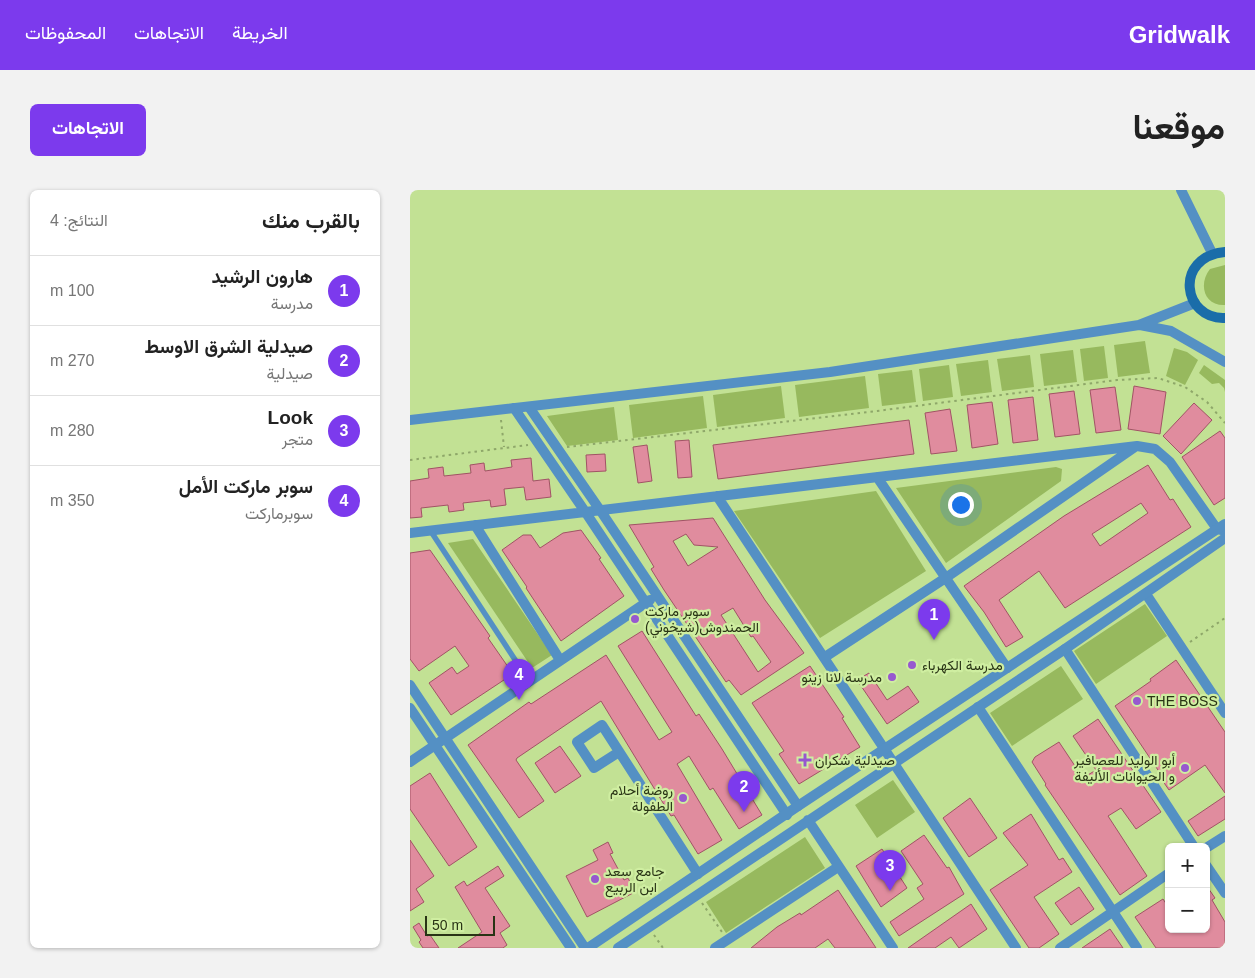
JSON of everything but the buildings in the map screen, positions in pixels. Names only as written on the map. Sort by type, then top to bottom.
[{"type":"main road","points":[[1225,252],[1212,253],[1200,260],[1192,270],[1189,284],[1191,296],[1199,308],[1208,315],[1225,318]]},
{"type":"street","points":[[1181,190],[1212,253]]},
{"type":"street","points":[[410,420],[830,372],[1139,325],[1195,303]]},
{"type":"street","points":[[1139,325],[1171,331],[1225,362]]},
{"type":"street","points":[[528,407],[600,510],[798,806]]},
{"type":"street","points":[[514,408],[787,815]]},
{"type":"street","points":[[825,657],[947,578],[1137,446]]},
{"type":"street","points":[[410,533],[1137,446],[1155,449],[1170,462],[1222,528],[798,806],[587,948],[410,685]]},
{"type":"street","points":[[877,477],[1007,668]]},
{"type":"street","points":[[717,496],[1016,948]]},
{"type":"street","points":[[475,525],[560,660]]},
{"type":"street","points":[[618,948],[1065,649],[1225,538]]},
{"type":"street","points":[[1146,594],[1225,713]]},
{"type":"street","points":[[410,762],[657,595]]},
{"type":"street","points":[[1065,649],[1191,843]]},
{"type":"street","points":[[978,707],[1137,948]]},
{"type":"street","points":[[410,708],[571,948]]},
{"type":"street","points":[[619,752],[698,874]]},
{"type":"street","points":[[808,820],[893,948]]},
{"type":"street","points":[[1210,845],[1225,836]]},
{"type":"street","points":[[715,948],[838,867]]},
{"type":"street","points":[[1210,871],[1225,893]]},
{"type":"street","points":[[1060,948],[1165,876]]},
{"type":"lane","points":[[430,530],[529,681]]},
{"type":"path","points":[[558,448],[876,411],[1118,380],[1158,378],[1185,387],[1207,402],[1225,423]]},
{"type":"path","points":[[500,410],[504,448]]},
{"type":"path","points":[[410,460],[538,444]]},
{"type":"path","points":[[1181,648],[1225,618]]},
{"type":"path","points":[[697,895],[727,940]]},
{"type":"path","points":[[649,927],[663,948]]},
{"type":"green space","points":[[1225,265],[1225,305],[1212,302],[1208,298],[1205,293],[1204,281],[1210,269]]},
{"type":"green space","points":[[1145,341],[1150,373],[1118,377],[1114,345]]},
{"type":"green space","points":[[1104,346],[1108,378],[1084,381],[1080,349]]},
{"type":"green space","points":[[1174,348],[1187,352],[1198,360],[1185,385],[1166,376]]},
{"type":"green space","points":[[1073,350],[1077,382],[1044,386],[1040,354]]},
{"type":"green space","points":[[1030,355],[1034,387],[1002,391],[997,359]]},
{"type":"green space","points":[[988,360],[992,392],[961,396],[956,364]]},
{"type":"green space","points":[[949,365],[953,397],[923,401],[919,369]]},
{"type":"green space","points":[[1204,365],[1225,380],[1225,392],[1219,383],[1212,384],[1199,373]]},
{"type":"green space","points":[[912,370],[916,402],[882,406],[878,374]]},
{"type":"green space","points":[[865,376],[869,408],[799,417],[795,385]]},
{"type":"green space","points":[[781,386],[785,418],[717,427],[713,395]]},
{"type":"green space","points":[[703,396],[707,428],[633,438],[629,405]]},
{"type":"green space","points":[[614,407],[618,440],[567,446],[547,416]]},
{"type":"green space","points":[[1056,467],[1062,469],[1061,481],[946,563],[896,488]]},
{"type":"green space","points":[[876,491],[926,571],[820,638],[734,511]]},
{"type":"green space","points":[[473,539],[552,655],[532,668],[448,543]]},
{"type":"green space","points":[[1145,604],[1167,636],[1096,684],[1074,651]]},
{"type":"green space","points":[[1061,666],[1083,699],[1012,746],[990,713]]},
{"type":"green space","points":[[893,780],[915,812],[877,838],[855,805]]},
{"type":"green space","points":[[805,837],[825,868],[726,933],[706,902]]},
{"type":"place","name":"سوبر ماركت الحمندوش(شيخوني)","points":[[635,619]]},
{"type":"place","name":"هارون الرشيد","points":[[934,640]]},
{"type":"place","name":"مدرسة الكهرباء","points":[[912,665]]},
{"type":"place","name":"مدرسة لانا زينو","points":[[892,677]]},
{"type":"place","name":"سوبر ماركت الأمل","points":[[519,700]]},
{"type":"place","name":"THE BOSS","points":[[1137,701]]},
{"type":"place","name":"صيدلية شكران","points":[[805,760]]},
{"type":"place","name":"أبو الوليد للعصافير و الحيوانات الأليفة","points":[[1185,768]]},
{"type":"place","name":"روضة أحلام الطفولة","points":[[683,798]]},
{"type":"place","name":"صيدلية الشرق الاوسط","points":[[744,812]]},
{"type":"place","name":"جامع سعد ابن الربيع","points":[[595,879]]},
{"type":"place","name":"Look","points":[[890,891]]}]
